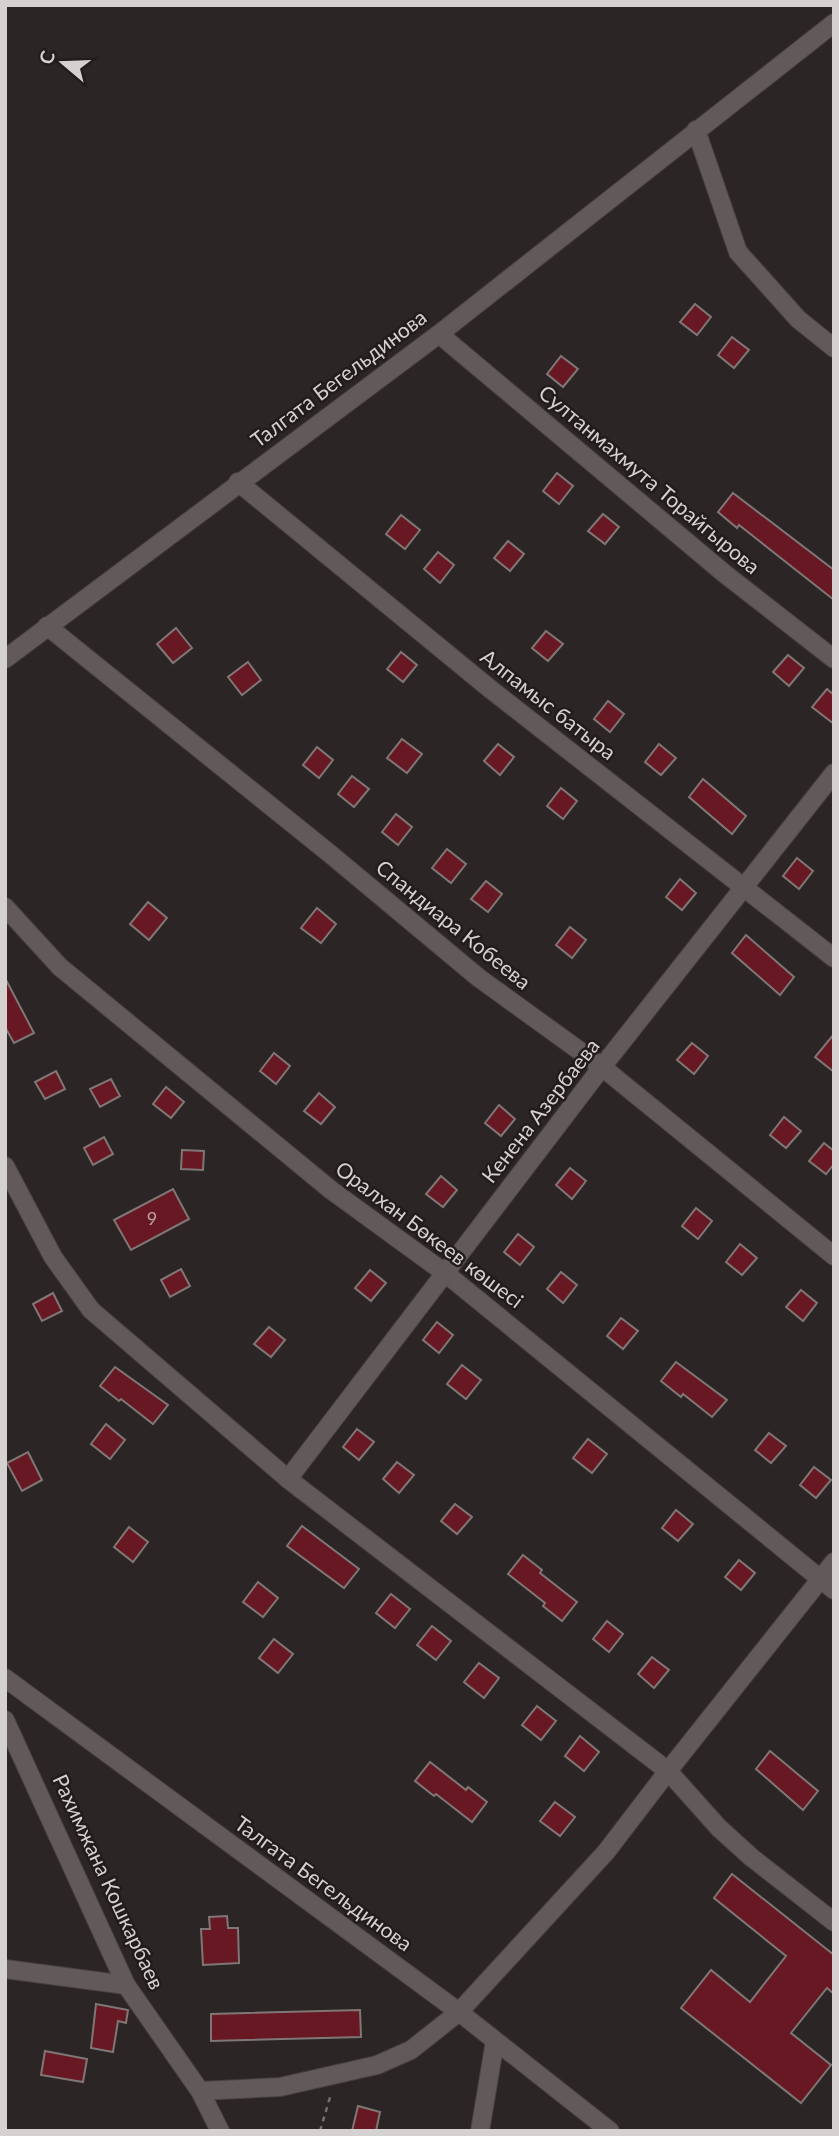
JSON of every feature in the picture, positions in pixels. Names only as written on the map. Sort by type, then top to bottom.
[{"type":"street","name":"Талгата Бегельдинова","points":[[5,659],[439,334],[834,23]]},
{"type":"street","points":[[696,130],[738,252],[798,319],[834,348]]},
{"type":"street","name":"Султанмахмута Торайгырова","points":[[439,334],[725,574],[834,659]]},
{"type":"street","name":"Алпамыс батыра","points":[[239,482],[489,688],[834,958]]},
{"type":"street","name":"Спандиара Кобеева","points":[[47,626],[329,853],[479,978],[602,1068],[834,1256]]},
{"type":"street","name":"Кенена Азербаева","points":[[288,1479],[602,1068],[834,773]]},
{"type":"street","name":"Оралхан Бөкеев көшесі","points":[[5,908],[60,967],[331,1190],[445,1273],[827,1585]]},
{"type":"street","points":[[5,1166],[53,1257],[91,1310],[288,1479],[668,1771],[719,1828],[751,1857],[834,1922]]},
{"type":"street","points":[[200,2091],[280,2087],[377,2065],[411,2050],[458,2012],[606,1852],[668,1771],[827,1585],[834,1562]]},
{"type":"street","name":"Талгата Бегельдинова","points":[[5,1678],[458,2012],[610,2131]]},
{"type":"street","name":"Рахимжана Кошкарбаев","points":[[5,1720],[13,1748],[126,1985],[200,2091],[220,2131]]},
{"type":"street","points":[[5,1969],[126,1985]]},
{"type":"street","points":[[480,2131],[495,2041]]},
{"type":"path","points":[[320,2131],[337,2075]]},
{"type":"building","points":[[695,304],[711,317],[697,335],[680,322]]},
{"type":"building","points":[[732,337],[749,350],[734,368],[718,355]]},
{"type":"building","points":[[561,356],[578,369],[563,387],[547,374]]},
{"type":"building","points":[[557,473],[573,486],[559,504],[543,491]]},
{"type":"building","points":[[733,493],[834,570],[834,600],[739,525],[737,528],[718,512]]},
{"type":"building","points":[[603,514],[619,527],[605,544],[588,531]]},
{"type":"building","points":[[401,515],[420,530],[405,549],[386,534]]},
{"type":"building","points":[[508,541],[524,554],[510,571],[494,558]]},
{"type":"building","points":[[438,552],[454,565],[440,583],[424,569]]},
{"type":"building","points":[[176,628],[192,648],[173,663],[157,644]]},
{"type":"building","points":[[546,631],[563,644],[548,661],[532,648]]},
{"type":"building","points":[[401,652],[417,665],[403,682],[387,669]]},
{"type":"building","points":[[788,655],[804,668],[789,686],[773,672]]},
{"type":"building","points":[[248,662],[261,680],[242,695],[228,677]]},
{"type":"building","points":[[827,689],[834,695],[834,724],[812,707]]},
{"type":"building","points":[[608,701],[624,714],[610,732],[594,719]]},
{"type":"building","points":[[402,739],[422,754],[407,773],[387,758]]},
{"type":"building","points":[[498,744],[514,757],[500,775],[484,761]]},
{"type":"building","points":[[659,744],[676,758],[661,775],[645,762]]},
{"type":"building","points":[[317,747],[333,760],[319,778],[303,765]]},
{"type":"building","points":[[352,776],[369,789],[354,807],[338,794]]},
{"type":"building","points":[[703,779],[746,816],[732,834],[689,797]]},
{"type":"building","points":[[561,788],[577,801],[563,819],[547,806]]},
{"type":"building","points":[[396,814],[412,827],[398,845],[382,832]]},
{"type":"building","points":[[447,849],[466,864],[451,883],[432,868]]},
{"type":"building","points":[[797,858],[813,871],[799,889],[783,876]]},
{"type":"building","points":[[680,879],[696,893],[682,910],[666,897]]},
{"type":"building","points":[[486,881],[502,894],[488,912],[471,899]]},
{"type":"building","points":[[148,902],[167,918],[149,940],[130,924]]},
{"type":"building","points":[[317,908],[336,924],[321,943],[301,928]]},
{"type":"building","points":[[570,927],[586,940],[572,958],[556,945]]},
{"type":"building","points":[[746,935],[794,977],[780,995],[732,953]]},
{"type":"building","points":[[5,978],[34,1033],[14,1043],[5,1027]]},
{"type":"building","points":[[834,1034],[834,1072],[815,1057]]},
{"type":"building","points":[[692,1043],[708,1056],[694,1074],[677,1060]]},
{"type":"building","points":[[274,1053],[290,1066],[276,1084],[260,1071]]},
{"type":"building","points":[[56,1071],[65,1089],[45,1099],[35,1082]]},
{"type":"building","points":[[111,1079],[120,1096],[100,1107],[90,1089]]},
{"type":"building","points":[[166,1087],[184,1102],[171,1118],[153,1104]]},
{"type":"building","points":[[319,1093],[335,1107],[321,1124],[304,1111]]},
{"type":"building","points":[[499,1105],[515,1119],[501,1136],[485,1123]]},
{"type":"building","points":[[784,1117],[801,1131],[786,1148],[770,1135]]},
{"type":"building","points":[[104,1137],[113,1154],[93,1165],[84,1148]]},
{"type":"building","points":[[824,1143],[834,1151],[834,1164],[826,1174],[809,1161]]},
{"type":"building","points":[[182,1150],[204,1151],[203,1170],[181,1169]]},
{"type":"building","points":[[570,1168],[586,1181],[572,1199],[556,1185]]},
{"type":"building","points":[[441,1176],[457,1190],[443,1207],[426,1194]]},
{"type":"building","points":[[173,1189],[189,1219],[131,1250],[114,1220]]},
{"type":"building","points":[[696,1208],[712,1221],[698,1239],[682,1226]]},
{"type":"building","points":[[518,1234],[534,1247],[520,1265],[504,1252]]},
{"type":"building","points":[[740,1244],[757,1258],[742,1275],[726,1262]]},
{"type":"building","points":[[181,1269],[190,1286],[170,1297],[161,1280]]},
{"type":"building","points":[[370,1270],[386,1283],[371,1301],[355,1288]]},
{"type":"building","points":[[561,1272],[577,1285],[563,1303],[547,1289]]},
{"type":"building","points":[[801,1290],[817,1303],[803,1321],[786,1307]]},
{"type":"building","points":[[53,1293],[62,1311],[42,1321],[33,1304]]},
{"type":"building","points":[[621,1318],[638,1331],[623,1349],[607,1336]]},
{"type":"building","points":[[437,1322],[453,1335],[439,1353],[423,1340]]},
{"type":"building","points":[[269,1327],[285,1340],[271,1357],[254,1344]]},
{"type":"building","points":[[676,1362],[727,1400],[712,1417],[661,1381]]},
{"type":"building","points":[[462,1365],[481,1380],[466,1399],[447,1384]]},
{"type":"building","points":[[115,1367],[168,1405],[153,1424],[100,1386]]},
{"type":"building","points":[[106,1424],[125,1440],[110,1459],[91,1444]]},
{"type":"building","points":[[357,1429],[374,1442],[359,1460],[343,1447]]},
{"type":"building","points":[[769,1433],[786,1446],[771,1463],[755,1450]]},
{"type":"building","points":[[588,1439],[607,1454],[592,1473],[573,1458]]},
{"type":"building","points":[[28,1452],[42,1480],[22,1491],[7,1463]]},
{"type":"building","points":[[397,1462],[414,1475],[399,1493],[383,1479]]},
{"type":"building","points":[[814,1467],[831,1480],[816,1498],[800,1485]]},
{"type":"building","points":[[455,1504],[472,1517],[457,1534],[441,1521]]},
{"type":"building","points":[[676,1510],[693,1524],[678,1541],[662,1528]]},
{"type":"building","points":[[302,1526],[359,1569],[344,1588],[287,1546]]},
{"type":"building","points":[[129,1527],[148,1542],[133,1562],[114,1547]]},
{"type":"building","points":[[523,1555],[542,1570],[540,1573],[577,1602],[562,1621],[543,1606],[545,1603],[508,1574]]},
{"type":"building","points":[[739,1560],[755,1573],[741,1590],[725,1577]]},
{"type":"building","points":[[258,1582],[278,1598],[263,1617],[243,1602]]},
{"type":"building","points":[[391,1594],[410,1609],[395,1628],[376,1613]]},
{"type":"building","points":[[607,1621],[623,1634],[609,1652],[593,1639]]},
{"type":"building","points":[[432,1626],[451,1641],[436,1660],[417,1645]]},
{"type":"building","points":[[274,1639],[293,1654],[278,1673],[259,1658]]},
{"type":"building","points":[[652,1657],[669,1670],[654,1688],[638,1674]]},
{"type":"building","points":[[479,1663],[499,1678],[484,1698],[464,1682]]},
{"type":"building","points":[[537,1706],[556,1721],[541,1740],[522,1725]]},
{"type":"building","points":[[580,1736],[599,1752],[584,1771],[565,1756]]},
{"type":"building","points":[[770,1751],[818,1791],[803,1810],[756,1769]]},
{"type":"building","points":[[430,1762],[466,1790],[468,1787],[487,1802],[472,1822],[415,1781]]},
{"type":"building","points":[[555,1802],[575,1817],[560,1836],[540,1821]]},
{"type":"building","points":[[732,1874],[834,1955],[834,1994],[827,1988],[791,2033],[831,2065],[801,2103],[681,2008],[711,1970],[750,2002],[786,1956],[714,1898]]},
{"type":"building","points":[[227,1916],[228,1928],[238,1928],[239,1963],[203,1965],[201,1929],[210,1929],[209,1917]]},
{"type":"building","points":[[96,2004],[128,2010],[126,2023],[118,2021],[113,2052],[91,2048]]},
{"type":"building","points":[[360,2010],[361,2037],[211,2041],[211,2014]]},
{"type":"building","points":[[45,2051],[87,2059],[83,2082],[41,2075]]},
{"type":"building","points":[[358,2106],[380,2112],[376,2131],[352,2131]]}]
